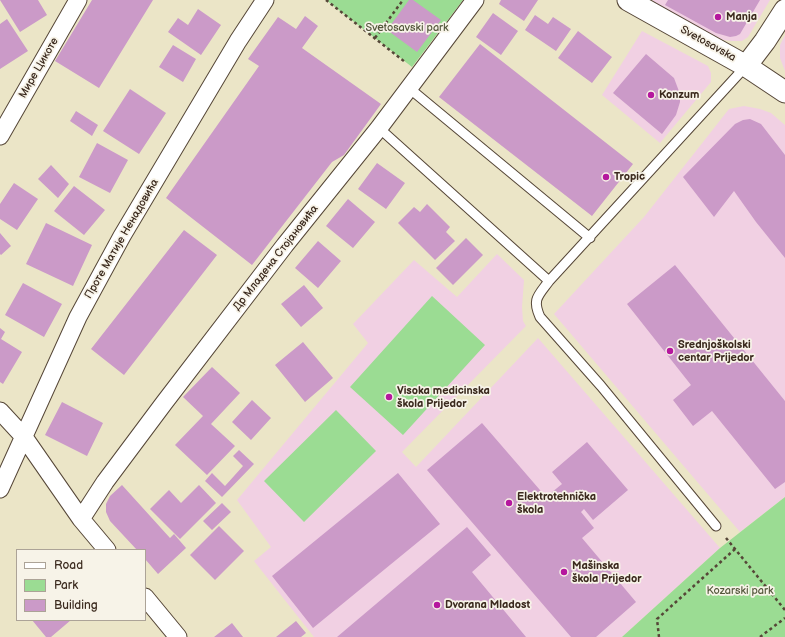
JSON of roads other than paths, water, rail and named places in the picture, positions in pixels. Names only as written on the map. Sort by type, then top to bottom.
[{"type":"street","name":"Мире Цикоте","points":[[0,136],[78,0]]},
{"type":"street","name":"Проте Матије Ненадовића","points":[[0,489],[78,317],[122,236],[238,41],[265,0]]},
{"type":"street","name":"Др Младена Стојановића","points":[[82,519],[105,482],[164,403],[284,245],[379,128],[475,0]]},
{"type":"street","name":"Svetosavska","points":[[628,0],[746,66],[785,92]]},
{"type":"street","points":[[746,66],[765,42],[785,10]]},
{"type":"street","points":[[0,411],[24,437],[82,519],[106,549]]},
{"type":"street","points":[[146,598],[178,637]]},
{"type":"lane","points":[[716,526],[601,386],[540,318],[536,308],[537,298],[549,281],[746,66]]},
{"type":"lane","points":[[409,88],[590,238]]},
{"type":"lane","points":[[379,128],[549,281]]},
{"type":"place","name":"Manja","points":[[718,17]]},
{"type":"place","name":"Konzum","points":[[651,95]]},
{"type":"place","name":"Tropic","points":[[606,177]]},
{"type":"place","name":"Srednjoškolski centar Prijedor","points":[[670,351]]},
{"type":"place","name":"Visoka medicinska škola Prijedor","points":[[389,397]]},
{"type":"place","name":"Elektrotehnička škola","points":[[509,503]]},
{"type":"place","name":"Mašinska škola Prijedor","points":[[564,572]]},
{"type":"place","name":"Dvorana Mladost","points":[[437,605]]},
{"type":"park label","name":"Svetosavski park","points":[[407,28]]},
{"type":"park label","name":"Kozarski park","points":[[740,591]]}]
